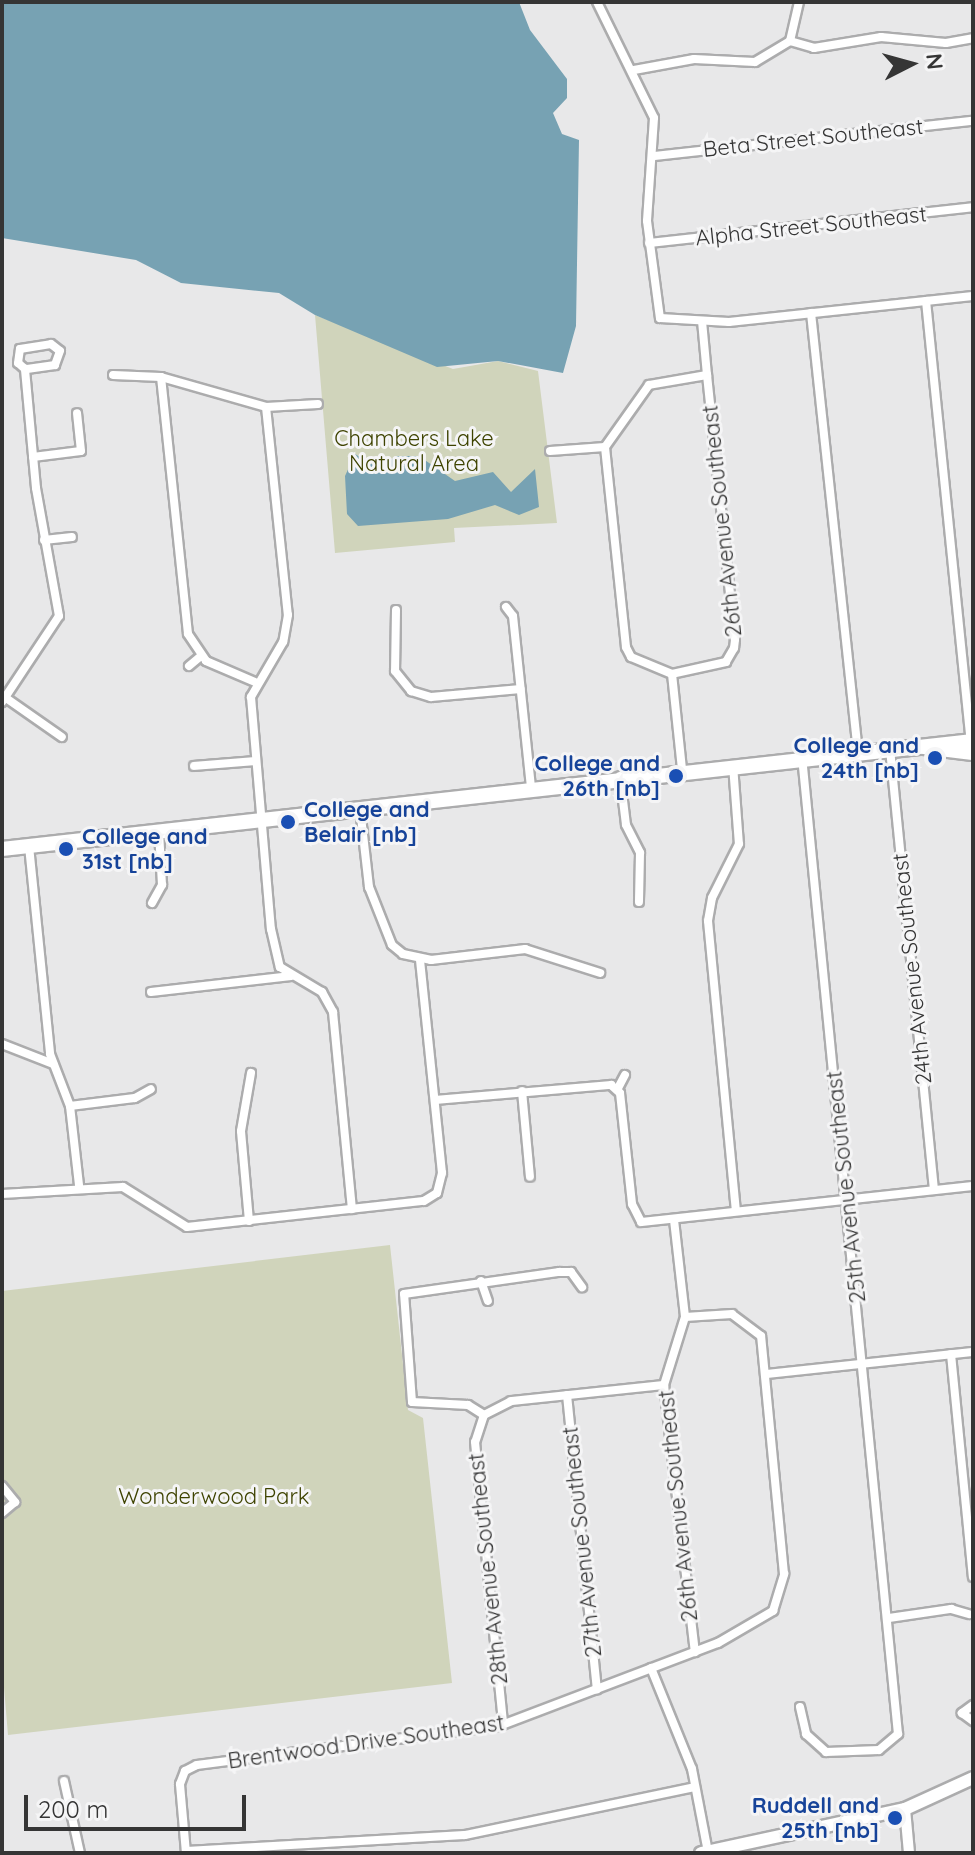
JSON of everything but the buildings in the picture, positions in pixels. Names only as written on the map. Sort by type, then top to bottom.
[{"type":"main road","points":[[2,849],[802,756],[923,747],[942,754],[972,745]]},
{"type":"main road","points":[[705,1852],[905,1809],[973,1778]]},
{"type":"street","points":[[597,2],[634,70],[654,118],[649,243],[656,314],[702,321],[973,296]]},
{"type":"street","points":[[790,41],[799,2]]},
{"type":"street","points":[[634,70],[694,59],[745,66],[790,41],[814,48],[881,37],[946,43],[973,38]]},
{"type":"street","name":"Beta Street Southeast","points":[[654,156],[973,121]]},
{"type":"street","name":"Alpha Street Southeast","points":[[649,243],[973,207]]},
{"type":"street","points":[[926,301],[972,745]]},
{"type":"street","points":[[811,313],[858,750]]},
{"type":"street","name":"26th Avenue Southeast","points":[[672,674],[726,662],[734,648],[702,321]]},
{"type":"street","points":[[25,369],[55,365],[58,347],[20,349],[18,363],[25,369],[33,457],[58,619],[3,701],[62,737]]},
{"type":"street","points":[[113,375],[161,377],[266,407],[318,404]]},
{"type":"street","points":[[682,769],[672,674],[631,657],[626,647],[605,447],[649,385],[707,375]]},
{"type":"street","points":[[161,377],[186,624],[201,656],[255,682]]},
{"type":"street","points":[[266,407],[288,605],[283,642],[255,682],[255,761],[275,950],[291,976],[322,992],[333,1012],[352,1209]]},
{"type":"street","points":[[33,457],[81,451],[77,413]]},
{"type":"street","points":[[550,451],[605,447]]},
{"type":"street","points":[[44,540],[72,537]]},
{"type":"street","points":[[506,607],[513,616],[531,786]]},
{"type":"street","points":[[396,610],[395,671],[405,686],[431,697],[521,689]]},
{"type":"street","points":[[283,642],[294,647]]},
{"type":"street","points":[[189,666],[201,656]]},
{"type":"street","name":"24th Avenue Southeast","points":[[890,748],[934,1190]]},
{"type":"street","name":"25th Avenue Southeast","points":[[800,1707],[806,1734],[826,1752],[879,1750],[891,1742],[899,1723],[802,756]]},
{"type":"street","points":[[194,766],[255,761]]},
{"type":"street","points":[[732,764],[739,844],[708,921],[736,1211]]},
{"type":"street","points":[[620,776],[626,825],[640,853],[639,902]]},
{"type":"street","points":[[360,808],[369,887],[392,945],[420,959],[525,949],[600,973]]},
{"type":"street","points":[[152,903],[162,885],[159,831]]},
{"type":"street","points":[[29,846],[54,1064],[70,1106],[79,1185]]},
{"type":"street","points":[[2,1194],[79,1185],[123,1187],[187,1227],[424,1201],[437,1193],[442,1173],[420,959]]},
{"type":"street","points":[[151,992],[291,976]]},
{"type":"street","points":[[2,1044],[54,1064]]},
{"type":"street","points":[[249,1221],[241,1131],[251,1073]]},
{"type":"street","points":[[625,1075],[617,1090],[635,1215],[641,1222],[973,1186]]},
{"type":"street","points":[[435,1100],[598,1084],[617,1090]]},
{"type":"street","points":[[70,1106],[135,1098],[151,1089]]},
{"type":"street","points":[[522,1091],[530,1177]]},
{"type":"street","name":"26th Avenue Southeast","points":[[674,1220],[685,1317],[664,1385],[695,1652]]},
{"type":"street","points":[[582,1287],[571,1272],[481,1281],[404,1294],[408,1397],[421,1407],[468,1405],[484,1415],[511,1401],[664,1385]]},
{"type":"street","points":[[481,1281],[488,1301]]},
{"type":"street","name":"Brentwood Drive Southeast","points":[[186,1852],[180,1784],[185,1771],[197,1765],[503,1725],[695,1652],[773,1611],[781,1591],[761,1336],[744,1317],[685,1317]]},
{"type":"street","points":[[766,1374],[973,1352]]},
{"type":"street","points":[[951,1354],[973,1577]]},
{"type":"street","name":"27th Avenue Southeast","points":[[567,1395],[597,1689]]},
{"type":"street","name":"28th Avenue Southeast","points":[[484,1415],[475,1442],[503,1725]]},
{"type":"street","points":[[2,1486],[15,1502],[2,1513]]},
{"type":"street","points":[[889,1618],[951,1609],[972,1614]]},
{"type":"street","points":[[651,1668],[694,1787],[705,1852]]},
{"type":"street","points":[[973,1705],[962,1713],[973,1721]]},
{"type":"street","points":[[64,1781],[80,1853]]},
{"type":"street","points":[[186,1852],[465,1835],[694,1787]]},
{"type":"street","points":[[905,1809],[909,1853]]},
{"type":"green space","name":"Chambers Lake Natural Area","points":[[315,315],[453,369],[498,361],[538,371],[557,523],[454,528],[455,542],[335,553]]},
{"type":"green space","name":"Wonderwood Park","points":[[390,1245],[408,1410],[423,1418],[452,1683],[8,1735],[2,1664],[2,1291]]},
{"type":"water","points":[[2,2],[519,2],[530,30],[567,79],[567,98],[553,113],[562,134],[579,140],[576,326],[563,373],[498,361],[437,367],[315,315],[279,293],[181,283],[136,260],[2,238]]},
{"type":"water","points":[[355,454],[380,469],[396,456],[419,456],[455,481],[493,472],[511,492],[535,469],[539,507],[519,515],[495,505],[448,519],[358,526],[347,514],[345,476]]},
{"type":"place","name":"College and 24th [nb]","points":[[935,758]]},
{"type":"place","name":"College and 26th [nb]","points":[[676,776]]},
{"type":"place","name":"College and Belair [nb]","points":[[288,822]]},
{"type":"place","name":"College and 31st [nb]","points":[[66,849]]},
{"type":"place","name":"Ruddell and 25th [nb]","points":[[895,1818]]}]
